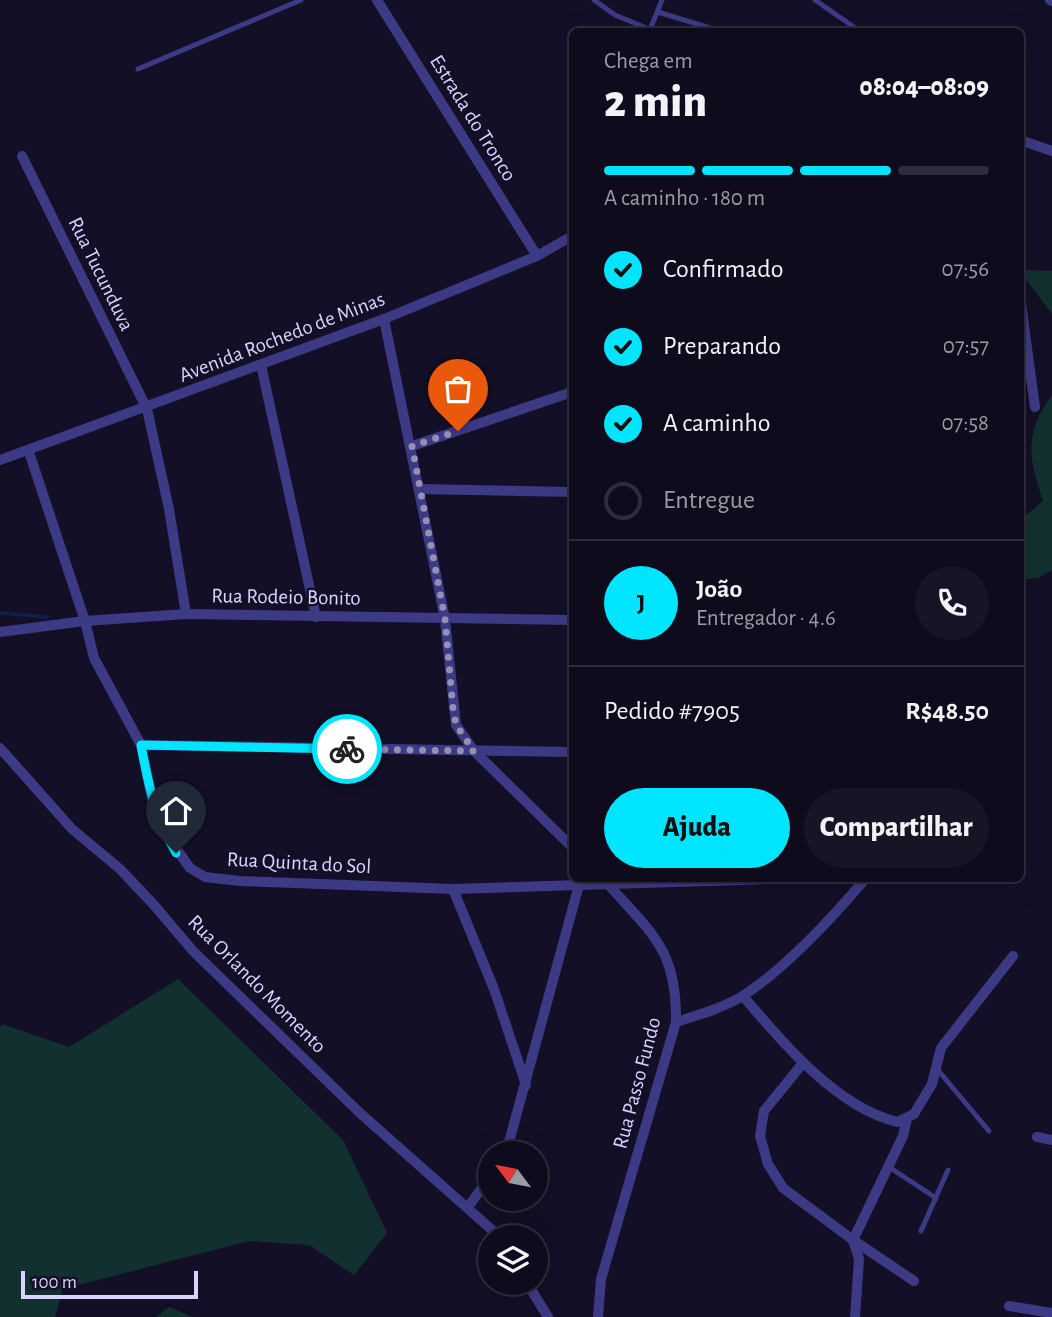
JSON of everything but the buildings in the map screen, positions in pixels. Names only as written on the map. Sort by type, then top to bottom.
[{"type":"street","name":"Estrada do Tronco","points":[[377,0],[537,257]]},
{"type":"street","points":[[1024,141],[1052,151]]},
{"type":"street","name":"Rua Tucunduva","points":[[22,156],[147,409],[169,509],[186,614]]},
{"type":"street","name":"Avenida Rochedo de Minas","points":[[0,460],[147,409],[384,319],[537,257],[569,238]]},
{"type":"street","points":[[384,319],[412,446],[445,619],[456,725],[474,751],[569,844]]},
{"type":"street","points":[[1024,326],[1035,407]]},
{"type":"street","points":[[261,365],[316,617]]},
{"type":"street","points":[[412,446],[569,394]]},
{"type":"street","name":"Rua Quinta do Sol","points":[[29,452],[102,678],[120,702],[141,745],[152,799],[163,830],[190,868],[205,877],[240,881],[453,889],[598,882]]},
{"type":"street","points":[[420,489],[569,492]]},
{"type":"street","name":"Rua Rodeio Bonito","points":[[0,632],[85,621],[186,614],[569,620]]},
{"type":"street","points":[[141,745],[569,752]]},
{"type":"street","name":"Rua Orlando Momento","points":[[0,748],[72,829],[129,878],[193,951],[360,1113],[487,1225]]},
{"type":"street","name":"Rua Passo Fundo","points":[[598,1317],[601,1279],[676,1021],[676,988],[662,948],[606,882]]},
{"type":"street","points":[[676,1021],[720,1007],[743,996],[810,938],[862,882]]},
{"type":"street","points":[[510,1141],[579,885]]},
{"type":"street","points":[[453,889],[466,914],[494,989],[526,1085]]},
{"type":"street","points":[[855,1317],[859,1259],[853,1240],[903,1136],[907,1119],[923,1101],[941,1048],[1013,956]]},
{"type":"street","points":[[743,996],[803,1063],[843,1094],[886,1119],[897,1122],[907,1119]]},
{"type":"street","points":[[803,1063],[764,1111],[760,1136],[768,1164],[783,1188],[914,1281]]},
{"type":"street","points":[[1037,1137],[1052,1140]]},
{"type":"street","points":[[468,1208],[478,1194]]},
{"type":"street","points":[[534,1295],[548,1317]]},
{"type":"street","points":[[1009,1306],[1052,1313]]},
{"type":"lane","points":[[138,69],[302,0]]},
{"type":"lane","points":[[594,0],[615,15],[644,28]]},
{"type":"lane","points":[[650,28],[662,0]]},
{"type":"lane","points":[[815,0],[855,28]]},
{"type":"lane","points":[[658,12],[710,28]]},
{"type":"lane","points":[[936,1069],[989,1131]]},
{"type":"lane","points":[[888,1166],[936,1198]]},
{"type":"lane","points":[[921,1231],[948,1170]]},
{"type":"green space","points":[[1024,270],[1052,271],[1052,314],[1024,277]]},
{"type":"green space","points":[[1052,395],[1052,570],[1038,578],[1024,580],[1024,517],[1043,501],[1034,472],[1031,447],[1036,422]]},
{"type":"green space","points":[[178,979],[343,1140],[387,1233],[354,1275],[309,1245],[249,1241],[63,1289],[55,1317],[0,1317],[0,1026],[2,1024],[69,1047]]},
{"type":"green space","points":[[169,1307],[193,1317],[156,1317]]},
{"type":"waterway","points":[[0,613],[47,617]]},
{"type":"way so far","points":[[347,749],[474,751],[456,725],[445,619],[412,446],[458,431]]},
{"type":"route","points":[[176,853],[163,830],[152,799],[141,745],[347,749]]}]
